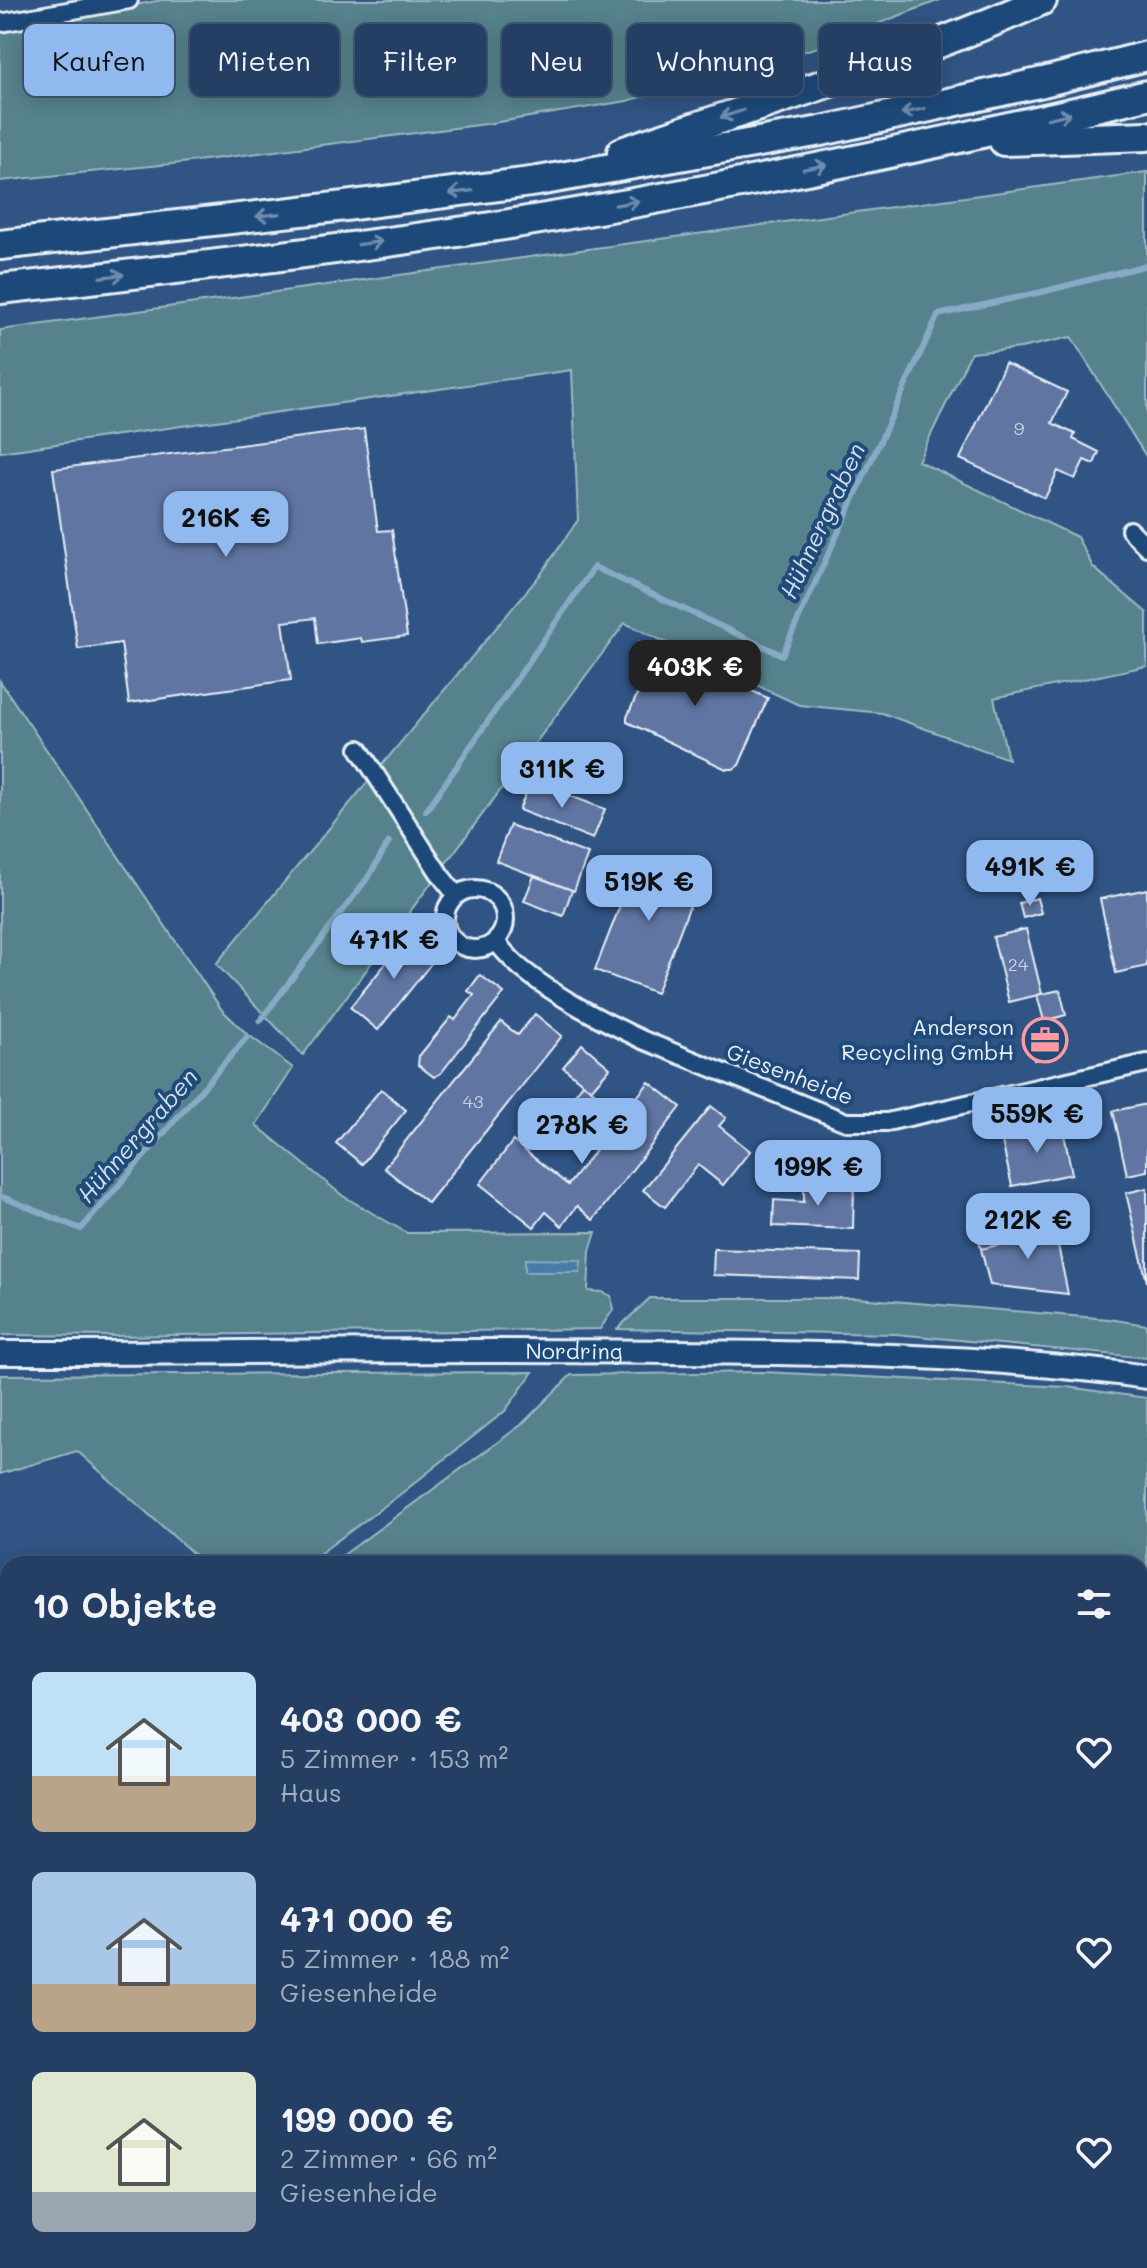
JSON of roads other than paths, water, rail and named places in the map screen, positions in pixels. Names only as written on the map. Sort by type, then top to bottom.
[{"type":"highway","points":[[538,181],[893,61],[1042,0]]},
{"type":"highway","points":[[0,245],[360,205],[538,181],[821,131],[1147,56]]},
{"type":"highway","points":[[0,289],[305,253],[489,227],[684,194],[1147,95]]},
{"type":"highway","points":[[1092,138],[1147,125]]},
{"type":"highway","points":[[928,144],[1147,136]]},
{"type":"main road","name":"Nordring","points":[[0,1353],[557,1350],[872,1354],[1043,1365],[1147,1377]]},
{"type":"street","points":[[0,23],[129,0]]},
{"type":"street","points":[[1130,530],[1147,547]]},
{"type":"street","points":[[359,749],[456,895]]},
{"type":"street","points":[[475,888],[485,890],[501,904],[504,924],[495,941],[477,948],[459,944],[452,938],[445,920],[450,902],[456,895],[475,888]]},
{"type":"street","name":"Giesenheide","points":[[495,941],[519,967],[611,1025],[846,1122],[887,1122],[1147,1063]]},
{"type":"water","points":[[525,1259],[581,1260],[580,1272],[525,1272]]},
{"type":"waterway","name":"Hühnergraben","points":[[426,811],[594,567],[782,655],[938,315],[1147,265]]},
{"type":"waterway","name":"Hühnergraben","points":[[260,1021],[369,876],[389,842]]},
{"type":"waterway","name":"Hühnergraben","points":[[0,1196],[81,1229],[247,1037]]},
{"type":"place","name":"Anderson Recycling GmbH","points":[[1045,1040]]}]
